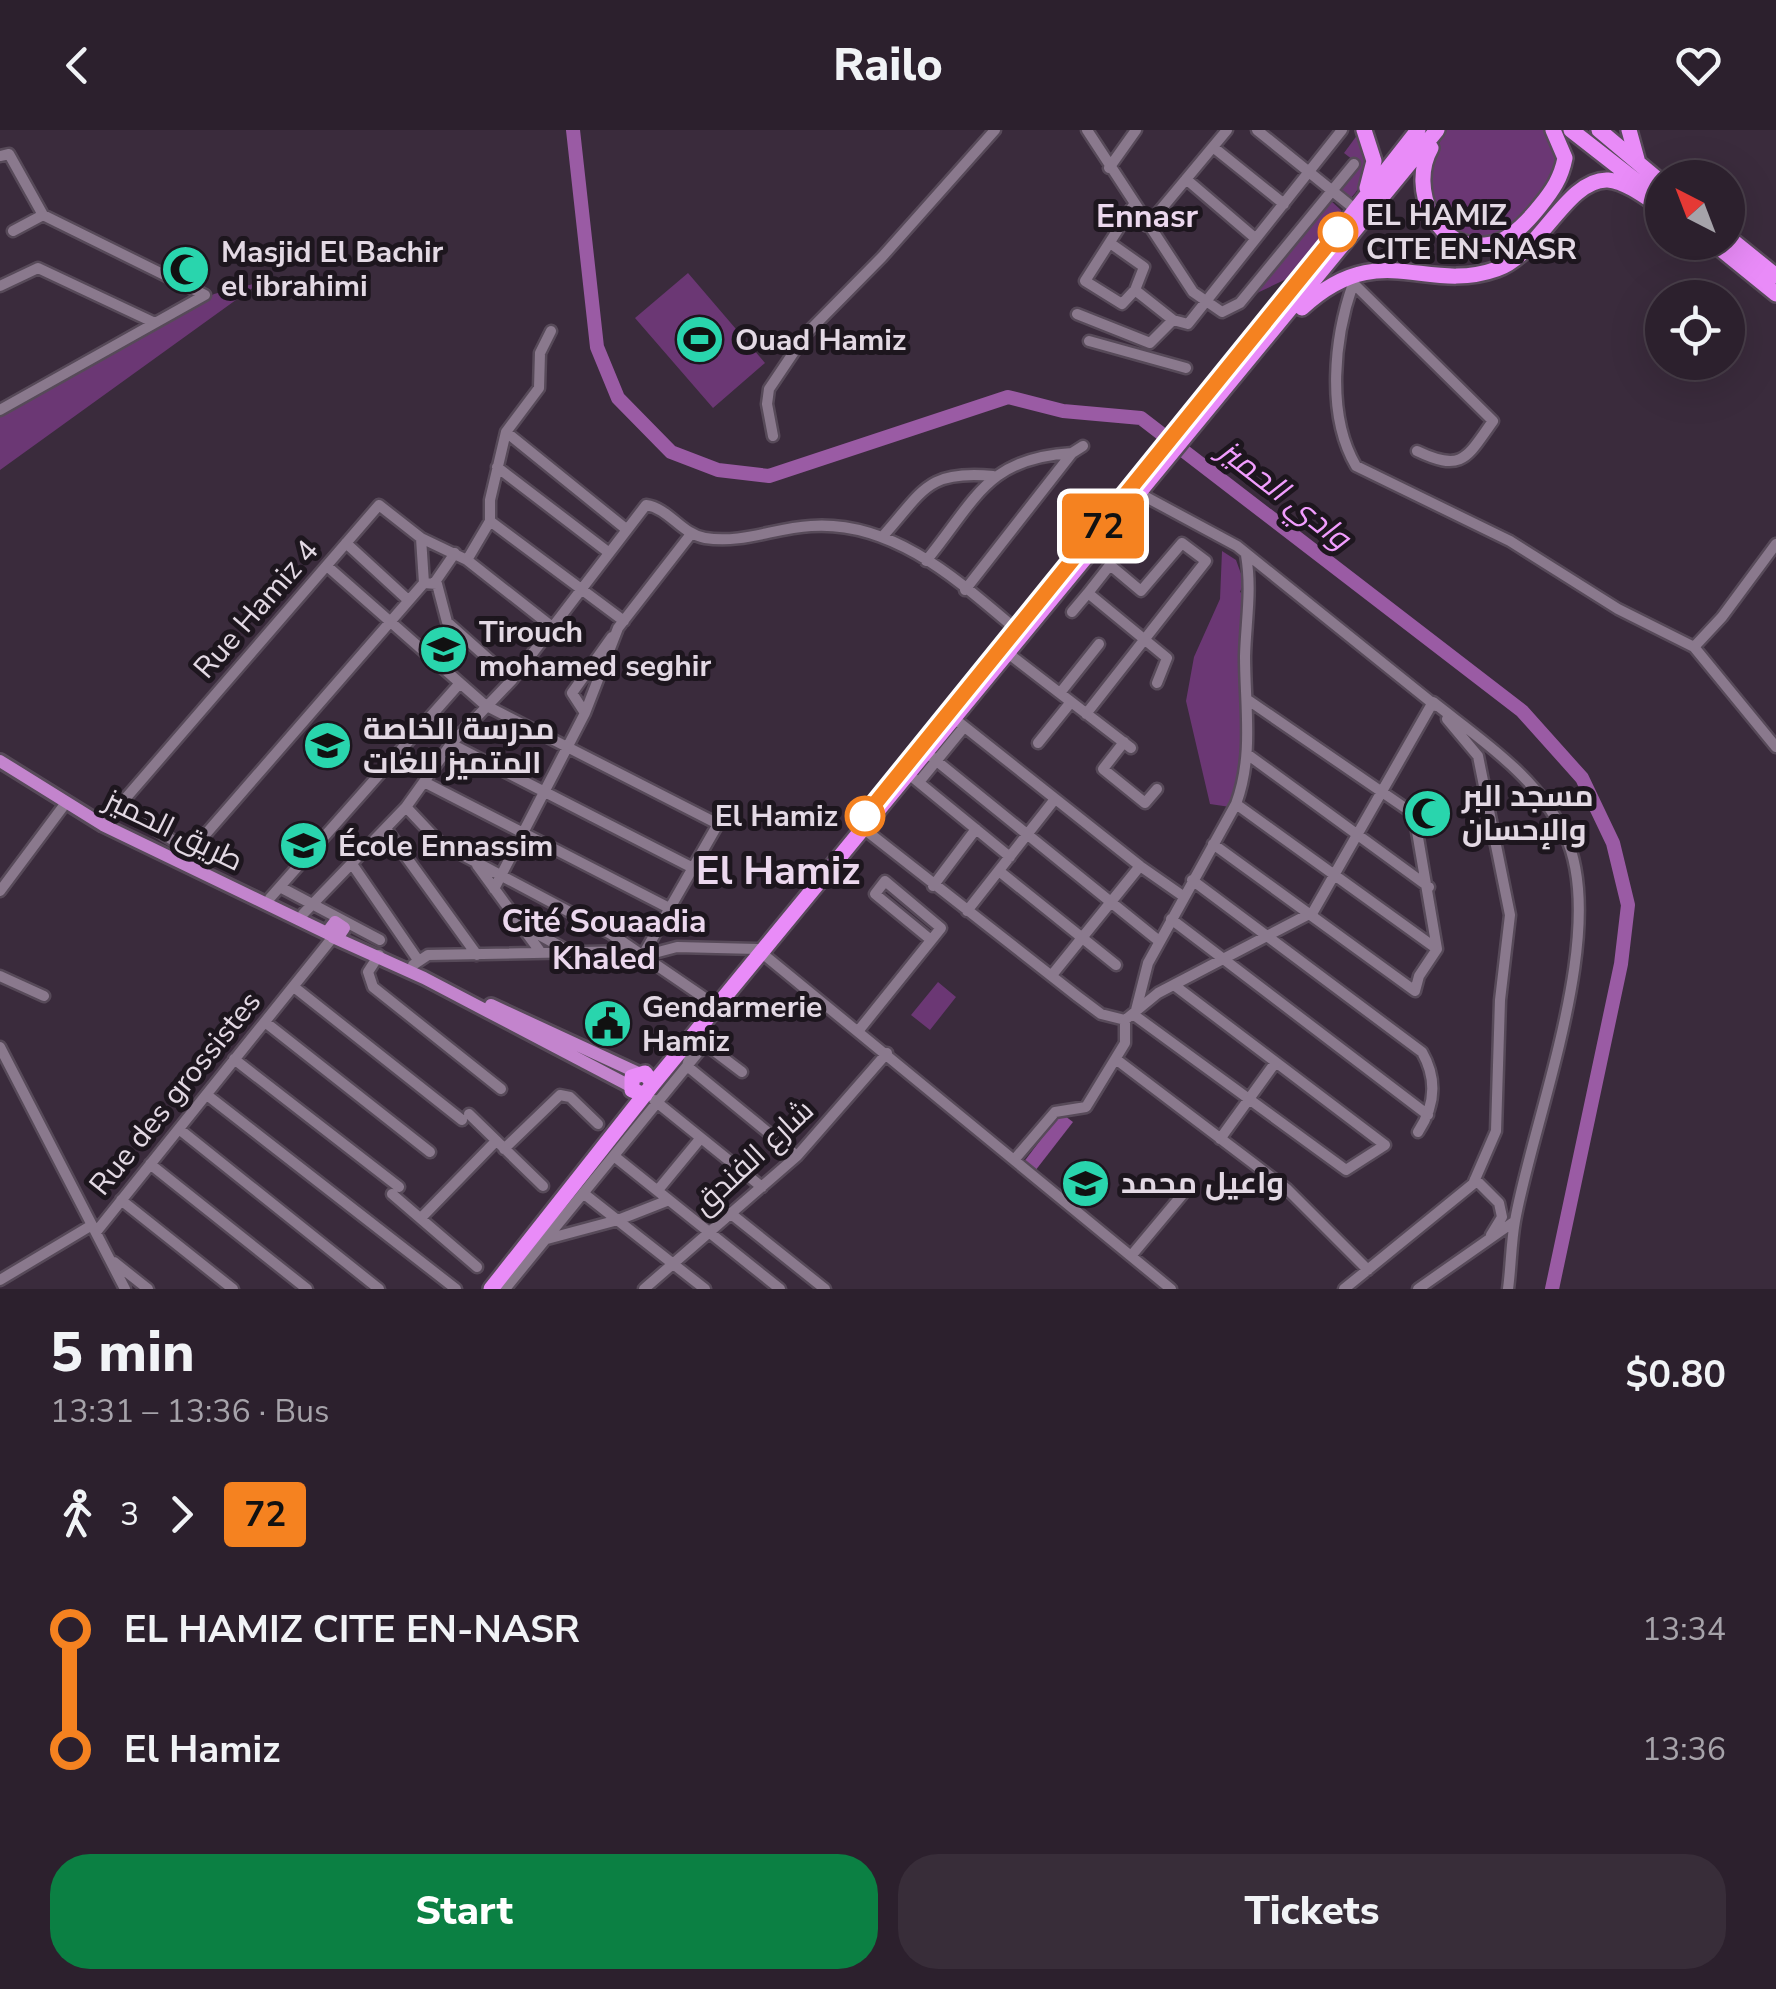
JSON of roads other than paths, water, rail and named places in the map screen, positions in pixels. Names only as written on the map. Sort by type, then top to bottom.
[{"type":"highway","points":[[1356,210],[1370,182],[1374,161],[1364,130]]},
{"type":"highway","points":[[491,1289],[641,1086],[696,1036],[760,951],[1204,409],[1418,130]]},
{"type":"highway","points":[[1204,409],[1440,130]]},
{"type":"highway","points":[[1440,130],[1422,162],[1420,181],[1426,205],[1446,233],[1473,244],[1491,244],[1520,228],[1555,187],[1564,158],[1554,130]]},
{"type":"highway","points":[[1571,130],[1645,191]]},
{"type":"highway","points":[[1599,130],[1645,168]]},
{"type":"highway","points":[[1628,130],[1632,151],[1645,165]]},
{"type":"highway","points":[[1262,345],[1312,298],[1365,271],[1399,269],[1455,274],[1499,269],[1531,246],[1570,200],[1594,183],[1624,185],[1645,196]]},
{"type":"highway","points":[[1745,250],[1776,276]]},
{"type":"highway","points":[[1734,260],[1776,294]]},
{"type":"highway","points":[[862,826],[915,779],[960,724],[1021,634]]},
{"type":"highway","points":[[480,1289],[641,1086],[760,951]]},
{"type":"main road","name":"طريق الحميز","points":[[0,758],[65,804],[336,932],[415,963],[641,1086]]},
{"type":"main road","name":"طريق الحميز","points":[[0,758],[106,820],[275,892],[336,932]]},
{"type":"main road","name":"طريق الحميز","points":[[378,947],[499,1018],[641,1086]]},
{"type":"street","points":[[773,436],[767,404],[769,388],[806,334],[882,257],[995,130]]},
{"type":"street","points":[[1086,130],[1146,226],[1204,303],[1222,312],[1240,303],[1354,164]]},
{"type":"street","points":[[1109,168],[1136,130]]},
{"type":"street","points":[[1257,130],[1356,210]]},
{"type":"street","points":[[1135,290],[1173,320],[1188,324],[1342,130]]},
{"type":"street","points":[[1146,226],[1225,131]]},
{"type":"street","points":[[1212,147],[1284,204]]},
{"type":"street","points":[[0,156],[9,154],[16,163],[43,215],[205,296],[0,410]]},
{"type":"street","points":[[1186,178],[1256,238]]},
{"type":"street","points":[[1110,243],[1144,267],[1135,290],[1122,304],[1085,281],[1133,206]]},
{"type":"street","points":[[13,230],[43,215]]},
{"type":"street","points":[[0,286],[38,268],[155,324]]},
{"type":"street","points":[[1350,281],[1493,421],[1471,454],[1458,461],[1438,462],[1417,451]]},
{"type":"street","points":[[1350,281],[1337,349],[1340,420],[1345,448],[1356,466],[1510,541],[1618,609],[1694,647],[1776,747]]},
{"type":"street","points":[[1077,314],[1150,343],[1173,320]]},
{"type":"street","points":[[467,560],[490,521],[506,432],[539,388],[540,353],[551,331]]},
{"type":"street","points":[[1135,355],[1140,339]]},
{"type":"street","points":[[1090,341],[1186,368]]},
{"type":"street","points":[[506,432],[626,529]]},
{"type":"street","points":[[965,590],[1072,453],[1083,446]]},
{"type":"street","points":[[926,561],[993,476],[1033,455],[1072,453]]},
{"type":"street","points":[[497,467],[608,552]]},
{"type":"street","points":[[883,536],[929,484],[946,474],[993,476]]},
{"type":"street","points":[[1142,486],[1246,554],[1517,768],[1566,835],[1578,879],[1580,918],[1573,966],[1515,1221],[1508,1289]]},
{"type":"street","points":[[378,947],[307,910],[406,807],[451,744],[512,680],[648,504],[691,534],[756,538],[821,525],[883,536],[926,561],[1021,634]]},
{"type":"street","name":"Rue Hamiz 4","points":[[106,820],[379,506],[421,538]]},
{"type":"street","points":[[490,521],[580,588],[621,625]]},
{"type":"street","points":[[586,714],[572,699],[574,687],[691,534]]},
{"type":"street","points":[[421,538],[467,560],[551,626]]},
{"type":"street","points":[[421,538],[429,582],[447,622],[512,680]]},
{"type":"street","points":[[1072,612],[1110,565],[1142,591],[1182,543],[1206,562],[1086,714]]},
{"type":"street","points":[[346,544],[408,600]]},
{"type":"street","points":[[1694,647],[1722,618],[1776,544]]},
{"type":"street","points":[[118,806],[187,854],[390,620],[455,553]]},
{"type":"street","points":[[1014,1160],[1060,1108],[1086,1107],[1116,1060],[1159,941],[1236,804],[1248,754],[1246,656],[1252,588],[1246,554]]},
{"type":"street","points":[[326,566],[486,705],[718,824],[671,910],[639,954]]},
{"type":"street","points":[[1088,593],[1167,658],[1165,672],[1157,683]]},
{"type":"street","points":[[494,889],[586,714],[621,625]]},
{"type":"street","points":[[1060,693],[1099,644]]},
{"type":"street","points":[[1010,654],[1127,745],[1103,768],[1145,804],[1157,789]]},
{"type":"street","points":[[275,892],[460,682]]},
{"type":"street","points":[[1213,844],[1312,912],[1415,991],[1419,976],[1437,949],[1430,888],[1414,814],[1248,700]]},
{"type":"street","points":[[1038,743],[1071,702]]},
{"type":"street","points":[[1131,1016],[1174,984],[1312,912],[1432,702]]},
{"type":"street","points":[[1344,1289],[1476,1179],[1496,1131],[1500,1000],[1510,915],[1478,756],[1432,702]]},
{"type":"street","points":[[960,724],[1183,896]]},
{"type":"street","points":[[451,744],[694,868]]},
{"type":"street","points":[[1248,754],[1430,888]]},
{"type":"street","points":[[932,757],[1159,941]]},
{"type":"street","points":[[915,779],[1010,858]]},
{"type":"street","points":[[426,782],[671,910]]},
{"type":"street","points":[[967,912],[1055,799]]},
{"type":"street","points":[[0,891],[65,804]]},
{"type":"street","points":[[1236,804],[1437,949]]},
{"type":"street","points":[[406,807],[440,843],[639,954],[712,1003]]},
{"type":"street","points":[[862,826],[932,886],[1101,1014],[1131,1016],[1346,1170],[1385,1145],[1174,984]]},
{"type":"street","points":[[386,829],[477,954]]},
{"type":"street","points":[[932,886],[976,829]]},
{"type":"street","points":[[352,864],[415,963],[428,955],[538,950],[639,954],[677,947],[760,951],[1171,1289]]},
{"type":"street","points":[[477,864],[538,950]]},
{"type":"street","points":[[1052,975],[1140,866]]},
{"type":"street","points":[[1000,871],[1116,965]]},
{"type":"street","points":[[1192,880],[1422,1052],[1433,1086],[1428,1116],[1418,1132]]},
{"type":"street","points":[[858,1030],[941,928],[885,882],[874,894],[931,940]]},
{"type":"street","points":[[1170,919],[1428,1116]]},
{"type":"street","points":[[521,925],[566,950]]},
{"type":"street","points":[[395,926],[378,947],[368,972],[373,987],[501,1090]]},
{"type":"street","name":"Rue des grossistes","points":[[94,1228],[121,1200],[336,932]]},
{"type":"street","points":[[0,976],[44,996]]},
{"type":"street","points":[[294,987],[466,1117],[543,1186]]},
{"type":"street","points":[[264,1022],[430,1152]]},
{"type":"street","points":[[687,1066],[696,1036]]},
{"type":"street","points":[[505,1289],[614,1156],[641,1086],[687,1066],[706,1044],[742,1072]]},
{"type":"street","points":[[0,1046],[125,1289]]},
{"type":"street","name":"شارع الفندق","points":[[652,1287],[709,1231],[797,1156],[887,1053]]},
{"type":"street","points":[[234,1059],[395,1190],[477,1267]]},
{"type":"street","points":[[1116,1060],[1286,1189],[1368,1270]]},
{"type":"street","points":[[1220,1138],[1275,1063]]},
{"type":"street","points":[[687,1066],[797,1156]]},
{"type":"street","points":[[641,1086],[762,1187]]},
{"type":"street","points":[[207,1094],[456,1289]]},
{"type":"street","points":[[422,1218],[560,1095],[570,1097],[598,1124]]},
{"type":"street","points":[[179,1128],[379,1289]]},
{"type":"street","points":[[658,1190],[700,1139]]},
{"type":"street","points":[[614,1156],[780,1289]]},
{"type":"street","points":[[150,1164],[307,1289]]},
{"type":"street","points":[[1476,1179],[1499,1203],[1502,1217],[1489,1239]]},
{"type":"street","points":[[583,1193],[704,1289]]},
{"type":"street","points":[[1132,1256],[1182,1195]]},
{"type":"street","points":[[121,1200],[234,1289]]},
{"type":"street","points":[[546,1240],[618,1220],[669,1200]]},
{"type":"street","points":[[730,1213],[817,1287]]},
{"type":"street","points":[[1418,1289],[1515,1221]]},
{"type":"street","points":[[0,1280],[94,1228]]},
{"type":"street","points":[[110,1259],[148,1289]]},
{"type":"waterway","name":"وادي الحميز","points":[[573,130],[597,347],[618,398],[671,452],[718,470],[769,476],[1008,397],[1063,411],[1141,418],[1522,711],[1582,778],[1613,843],[1628,905],[1621,964],[1552,1289]]},
{"type":"place","name":"EL HAMIZ CITE EN-NASR","points":[[1338,232]]},
{"type":"place","name":"Masjid El Bachir el ibrahimi","points":[[186,269]]},
{"type":"place","name":"Ouad Hamiz","points":[[700,340]]},
{"type":"place","name":"Tirouch mohamed seghir","points":[[444,649]]},
{"type":"place","name":"مدرسة الخاصة المتميز للغات","points":[[328,746]]},
{"type":"place","name":"مسجد البر والإحسان","points":[[1427,813]]},
{"type":"place","name":"El Hamiz","points":[[865,816]]},
{"type":"place","name":"École Ennassim","points":[[303,846]]},
{"type":"place","name":"Gendarmerie Hamiz","points":[[607,1024]]},
{"type":"place","name":"واعيل محمد","points":[[1086,1183]]},
{"type":"district","name":"Ennasr","points":[[1147,216]]},
{"type":"district","name":"El Hamiz","points":[[778,870]]},
{"type":"district","name":"Cité Souaadia Khaled","points":[[604,940]]}]
